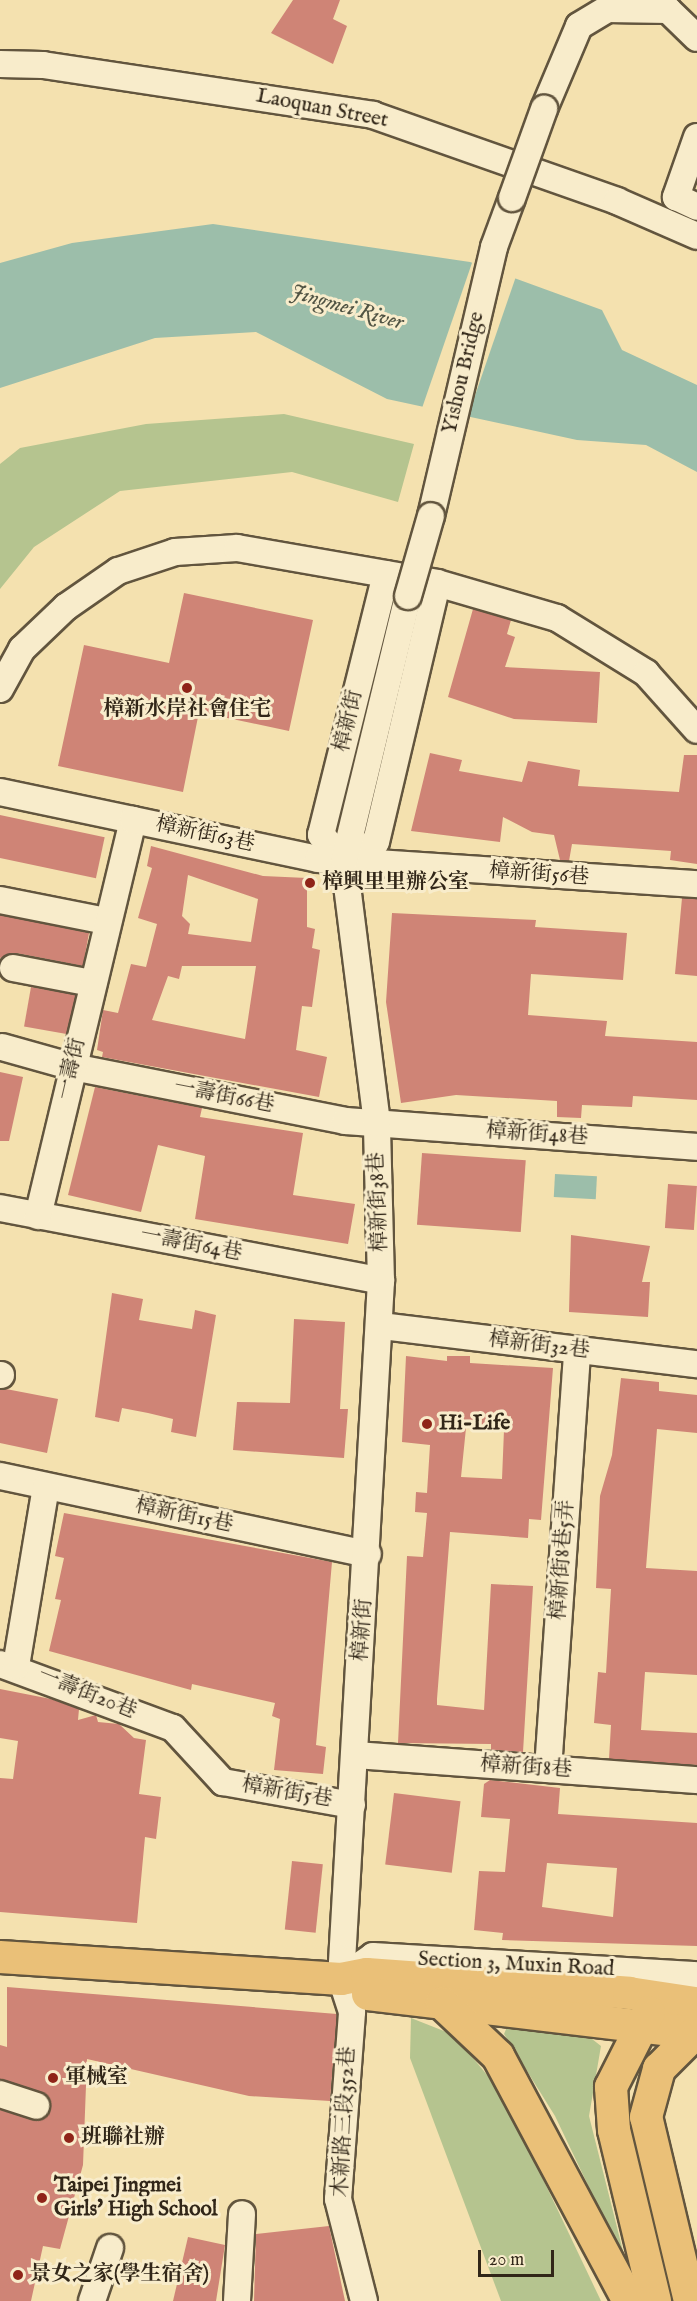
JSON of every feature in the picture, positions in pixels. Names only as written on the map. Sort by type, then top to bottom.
[{"type":"main road","name":"Section 3, Muxin Road","points":[[0,1957],[341,1978],[367,1974],[628,1993],[696,2009]]},
{"type":"main road","name":"Section 3, Muxin Road","points":[[341,1978],[368,1994],[638,2027],[696,2009]]},
{"type":"main road","points":[[655,2301],[614,2130],[611,2087],[638,2027],[656,2001]]},
{"type":"main road","points":[[442,2003],[498,2056],[629,2301]]},
{"type":"main road","points":[[690,2301],[646,2117],[660,2069],[696,2009]]},
{"type":"street","name":"Yishou Bridge","points":[[344,861],[494,247],[544,109],[579,26],[607,9],[668,10],[697,38]]},
{"type":"street","name":"Laoquan Street","points":[[0,64],[43,65],[373,115],[617,201],[697,236]]},
{"type":"street","points":[[697,137],[676,197],[697,207]]},
{"type":"street","points":[[0,689],[22,649],[66,607],[118,571],[175,552],[237,548],[436,583],[557,618],[646,673],[697,730]]},
{"type":"street","name":"樟新街","points":[[344,861],[321,835],[386,574]]},
{"type":"street","points":[[377,1123],[344,861],[376,842],[436,583]]},
{"type":"street","points":[[0,792],[133,820]]},
{"type":"street","name":"樟新街63巷","points":[[106,921],[133,820],[344,861]]},
{"type":"street","name":"樟新街56巷","points":[[344,861],[697,884]]},
{"type":"street","points":[[0,900],[106,921]]},
{"type":"street","name":"一壽街","points":[[38,1216],[106,921]]},
{"type":"street","points":[[13,968],[92,983]]},
{"type":"street","name":"一壽街66巷","points":[[2,1047],[72,1067],[377,1123]]},
{"type":"street","name":"樟新街48巷","points":[[377,1123],[697,1148]]},
{"type":"street","name":"樟新街38巷","points":[[377,1123],[381,1281]]},
{"type":"street","name":"一壽街64巷","points":[[0,1208],[381,1281]]},
{"type":"street","name":"樟新街","points":[[341,1978],[368,1554],[381,1326],[381,1281]]},
{"type":"street","name":"樟新街32巷","points":[[381,1326],[697,1364]]},
{"type":"street","name":"樟新街8巷5弄","points":[[548,1769],[577,1351]]},
{"type":"street","name":"樟新街15巷","points":[[0,1476],[368,1554]]},
{"type":"street","points":[[8,1665],[46,1487]]},
{"type":"street","name":"一壽街20巷","points":[[8,1665],[173,1728]]},
{"type":"street","name":"樟新街5巷","points":[[173,1728],[223,1782],[352,1804]]},
{"type":"street","name":"樟新街8巷","points":[[355,1755],[697,1780]]},
{"type":"street","name":"Section 3, Muxin Road","points":[[341,1978],[373,1956],[696,2009]]},
{"type":"street","name":"木新路三段352巷","points":[[341,1978],[352,2012],[339,2199],[364,2301]]},
{"type":"street","points":[[0,2094],[36,2106]]},
{"type":"street","points":[[237,2301],[242,2214]]},
{"type":"street","points":[[92,2301],[110,2248]]},
{"type":"green space","points":[[284,414],[414,444],[398,502],[292,472],[120,491],[34,547],[0,589],[0,464],[20,448],[146,424]]},
{"type":"green space","points":[[411,2018],[454,2035],[502,2093],[601,2301],[501,2301],[410,2058]]},
{"type":"green space","points":[[507,2027],[592,2039],[601,2046],[589,2116],[627,2267],[555,2116],[504,2034]]},
{"type":"water","name":"Jingmei River","points":[[213,224],[470,262],[602,310],[622,350],[697,385],[697,472],[646,445],[577,440],[387,399],[256,332],[155,338],[0,388],[0,263],[72,243]]},
{"type":"water","points":[[555,1174],[597,1176],[596,1199],[554,1197]]},
{"type":"pier","points":[[473,260],[516,275],[465,423],[422,408]]},
{"type":"building","points":[[293,0],[340,0],[333,19],[347,26],[333,64],[271,33]]},
{"type":"building","name":"樟新水岸社會住宅","points":[[184,593],[313,620],[289,731],[199,712],[183,792],[58,766],[84,645],[169,663]]},
{"type":"building","points":[[473,609],[511,620],[507,634],[515,637],[505,667],[600,672],[597,723],[514,719],[448,697]]},
{"type":"building","points":[[430,753],[462,760],[459,771],[522,782],[528,761],[580,770],[578,786],[679,792],[684,755],[697,755],[697,864],[670,860],[671,851],[572,844],[569,861],[560,860],[554,835],[532,832],[503,817],[500,842],[411,831]]},
{"type":"building","points":[[0,815],[105,837],[96,878],[0,858]]},
{"type":"building","points":[[151,846],[263,876],[307,878],[307,927],[315,929],[312,948],[320,950],[312,1007],[302,1006],[296,1050],[327,1057],[319,1097],[102,1057],[103,1052],[97,1050],[103,1010],[118,1013],[131,964],[146,967],[157,924],[138,918],[152,868],[147,866]],"holes":[[[188,875],[258,899],[251,942],[188,934],[190,924],[182,916]],[[182,966],[256,966],[245,1039],[152,1020],[168,976],[179,979]]]},
{"type":"building","points":[[682,898],[697,899],[697,976],[675,974]]},
{"type":"building","points":[[392,913],[536,920],[535,927],[627,933],[623,980],[531,974],[528,1015],[607,1021],[605,1036],[697,1042],[697,1100],[633,1096],[632,1107],[582,1105],[581,1118],[557,1117],[557,1101],[456,1095],[401,1103],[386,1002]]},
{"type":"building","points":[[0,915],[89,933],[83,966],[16,953],[0,958]]},
{"type":"building","points":[[31,987],[76,995],[69,1034],[24,1026]]},
{"type":"building","points":[[0,1072],[23,1077],[9,1141],[0,1141]]},
{"type":"building","points":[[95,1087],[202,1108],[200,1117],[303,1133],[293,1195],[355,1204],[348,1244],[195,1219],[205,1156],[158,1145],[141,1212],[68,1195]]},
{"type":"building","points":[[422,1153],[526,1160],[521,1232],[417,1225]]},
{"type":"building","points":[[668,1184],[697,1186],[694,1230],[665,1228]]},
{"type":"building","points":[[571,1235],[650,1246],[642,1282],[650,1282],[648,1317],[569,1312]]},
{"type":"building","points":[[112,1293],[143,1299],[139,1320],[192,1329],[195,1310],[216,1315],[196,1437],[171,1432],[173,1419],[148,1413],[122,1408],[119,1422],[95,1417]]},
{"type":"building","points":[[294,1319],[345,1322],[340,1409],[348,1409],[344,1458],[233,1450],[237,1402],[290,1403]]},
{"type":"building","points":[[406,1356],[447,1361],[447,1356],[470,1356],[470,1363],[553,1368],[541,1520],[529,1519],[528,1538],[450,1532],[437,1705],[484,1710],[491,1584],[533,1586],[523,1752],[491,1750],[491,1744],[398,1743],[407,1556],[423,1557],[427,1513],[415,1512],[416,1492],[427,1493],[430,1445],[402,1442]],"holes":[[[466,1428],[504,1430],[502,1479],[461,1477]]]},
{"type":"building","points":[[621,1378],[659,1382],[659,1391],[697,1395],[697,1433],[657,1429],[646,1568],[697,1571],[697,1675],[645,1672],[641,1730],[697,1733],[697,1765],[609,1759],[611,1725],[594,1723],[598,1672],[606,1673],[611,1589],[596,1588],[600,1496],[612,1455]]},
{"type":"building","points":[[6,1389],[58,1399],[47,1453],[0,1443],[0,1390]]},
{"type":"building","points":[[64,1513],[332,1562],[316,1745],[326,1747],[323,1774],[274,1770],[280,1719],[272,1716],[275,1703],[192,1684],[191,1690],[49,1651],[61,1600],[55,1599],[64,1558],[55,1556]]},
{"type":"building","points":[[0,1689],[51,1699],[79,1709],[78,1720],[96,1715],[98,1722],[119,1724],[134,1738],[146,1740],[139,1794],[161,1797],[156,1839],[145,1837],[137,1923],[0,1912],[0,1778],[13,1779],[18,1741],[0,1738]]},
{"type":"building","points":[[490,1780],[560,1788],[558,1814],[697,1823],[697,1946],[502,1940],[503,1933],[474,1930],[479,1871],[505,1872],[510,1819],[481,1817],[484,1784]],"holes":[[[547,1863],[617,1868],[613,1917],[542,1907]]]},
{"type":"building","points":[[394,1793],[461,1801],[452,1873],[385,1864]]},
{"type":"building","points":[[292,1861],[323,1864],[316,1933],[285,1930]]},
{"type":"building","points":[[7,1987],[337,2014],[330,2101],[249,2096],[87,2059],[83,2165],[60,2249],[43,2246],[31,2301],[0,2301],[0,2110],[38,2121],[51,2104],[41,2092],[0,2079],[0,2045],[7,2047]]},
{"type":"building","points":[[329,2226],[345,2301],[254,2301],[256,2234]]},
{"type":"building","points":[[188,2237],[225,2245],[216,2301],[173,2301]]},
{"type":"place","name":"樟新水岸社會住宅","points":[[187,688]]},
{"type":"place","name":"樟興里里辦公室","points":[[310,883]]},
{"type":"place","name":"Hi-Life","points":[[427,1424]]},
{"type":"place","name":"軍械室","points":[[53,2078]]},
{"type":"place","name":"班聯社辦","points":[[69,2138]]},
{"type":"place","name":"Taipei Jingmei Girls' High School","points":[[42,2198]]},
{"type":"place","name":"景女之家(學生宿舍)","points":[[18,2275]]}]
